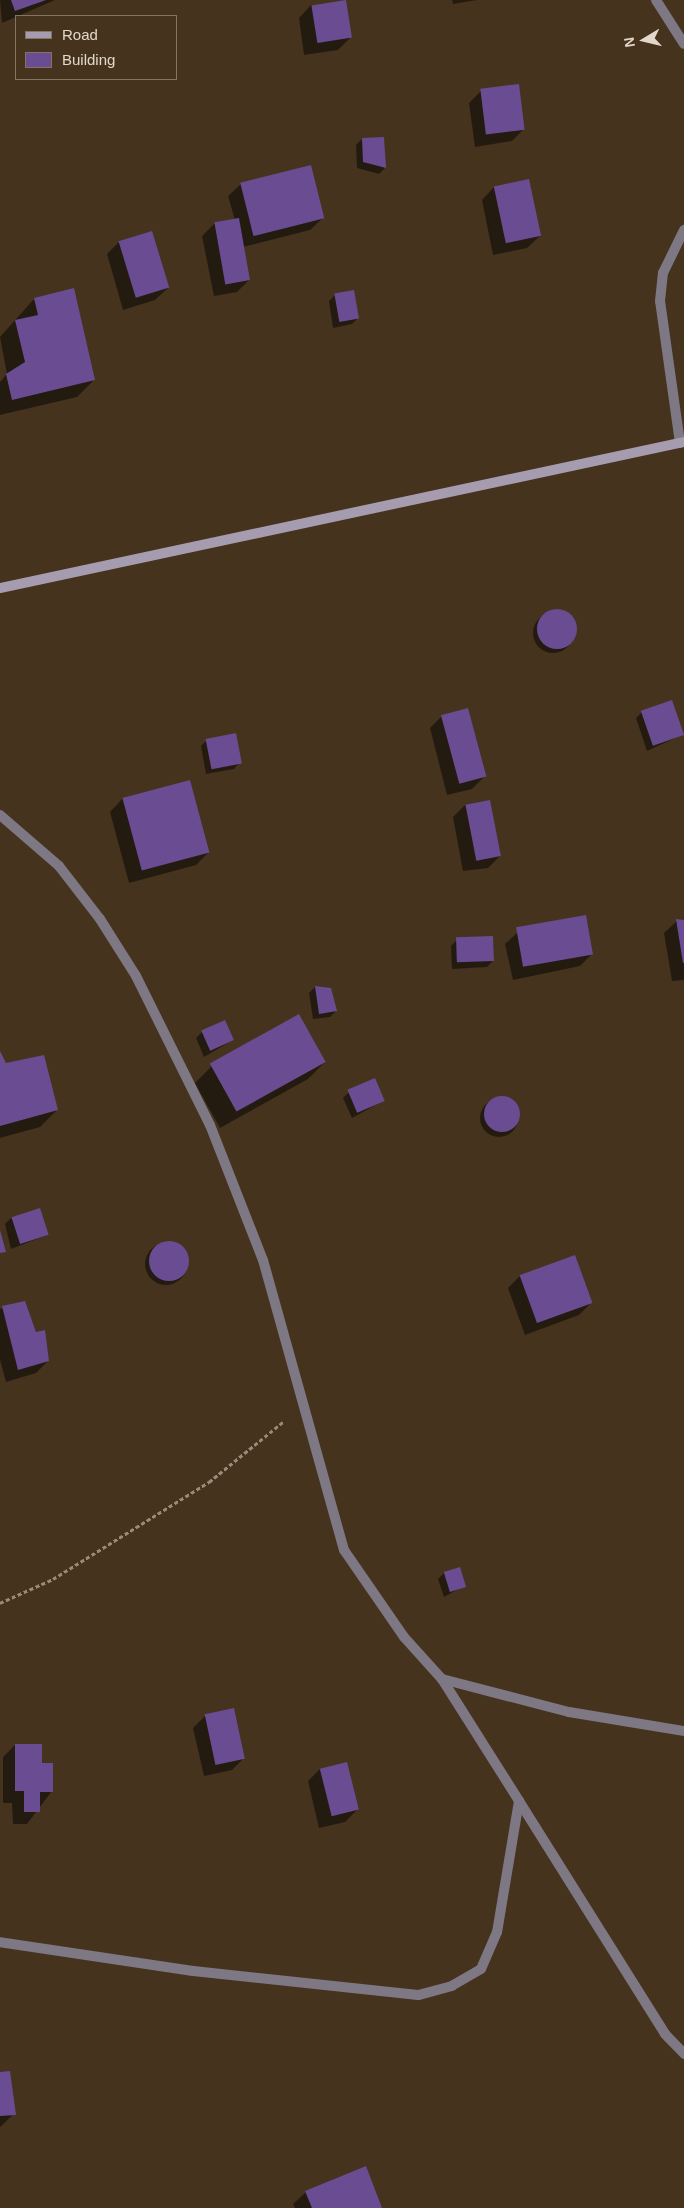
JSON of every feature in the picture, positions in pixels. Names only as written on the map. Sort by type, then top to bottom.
[{"type":"street","points":[[656,0],[684,44]]},
{"type":"street","points":[[0,588],[682,443],[660,301],[663,273],[684,230]]},
{"type":"street","points":[[0,815],[59,866],[100,919],[136,976],[220,1152],[263,1260],[344,1550],[404,1637],[442,1678],[665,2034],[684,2054]]},
{"type":"street","points":[[442,1678],[569,1712],[684,1731]]},
{"type":"street","points":[[0,1942],[193,1971],[418,1995],[443,1988],[481,1969],[497,1932],[519,1801]]},
{"type":"path","points":[[0,1603],[53,1579],[209,1482],[304,1405]]},
{"type":"building","points":[[11,0],[46,0],[15,11]]},
{"type":"building","points":[[346,0],[352,38],[317,43],[311,5]]},
{"type":"building","points":[[519,84],[525,130],[486,134],[480,89]]},
{"type":"building","points":[[384,137],[386,168],[363,162],[362,138]]},
{"type":"building","points":[[311,165],[324,218],[253,236],[240,183]]},
{"type":"building","points":[[529,179],[541,236],[506,243],[494,186]]},
{"type":"building","points":[[239,218],[250,280],[225,284],[214,222]]},
{"type":"building","points":[[152,231],[169,287],[136,298],[119,241]]},
{"type":"building","points":[[74,288],[95,380],[12,400],[6,374],[25,362],[15,320],[38,315],[34,298]]},
{"type":"building","points":[[354,290],[359,319],[339,322],[334,293]]},
{"type":"building","points":[[557,609],[571,615],[577,629],[571,643],[557,649],[543,643],[537,629],[543,615]]},
{"type":"building","points":[[672,700],[684,735],[653,746],[641,711]]},
{"type":"building","points":[[468,708],[486,777],[459,784],[441,715]]},
{"type":"building","points":[[236,733],[242,763],[211,769],[206,739]]},
{"type":"building","points":[[190,780],[209,852],[142,871],[122,798]]},
{"type":"building","points":[[490,800],[501,856],[476,861],[465,805]]},
{"type":"building","points":[[586,915],[593,954],[523,967],[516,927]]},
{"type":"building","points":[[676,919],[684,920],[684,963],[683,963]]},
{"type":"building","points":[[493,936],[494,961],[457,962],[456,937]]},
{"type":"building","points":[[315,986],[331,988],[337,1011],[319,1014]]},
{"type":"building","points":[[299,1014],[326,1062],[236,1112],[210,1063]]},
{"type":"building","points":[[225,1020],[234,1040],[210,1051],[201,1031]]},
{"type":"building","points":[[0,1051],[6,1063],[44,1055],[58,1110],[0,1126]]},
{"type":"building","points":[[375,1078],[385,1101],[357,1113],[347,1090]]},
{"type":"building","points":[[502,1096],[509,1097],[515,1101],[519,1107],[519,1121],[515,1127],[509,1131],[502,1132],[495,1131],[489,1127],[485,1121],[484,1114],[485,1107],[489,1101],[495,1097]]},
{"type":"building","points":[[40,1208],[49,1235],[20,1244],[11,1217]]},
{"type":"building","points":[[0,1230],[6,1252],[0,1253]]},
{"type":"building","points":[[169,1241],[183,1247],[189,1261],[183,1275],[169,1281],[155,1275],[149,1261],[155,1247]]},
{"type":"building","points":[[575,1255],[592,1303],[537,1323],[520,1275]]},
{"type":"building","points":[[25,1301],[36,1332],[45,1330],[49,1361],[18,1370],[2,1306]]},
{"type":"building","points":[[460,1567],[466,1587],[450,1592],[444,1572]]},
{"type":"building","points":[[234,1708],[245,1759],[215,1765],[205,1714]]},
{"type":"building","points":[[15,1744],[42,1744],[42,1763],[53,1763],[53,1792],[40,1792],[40,1812],[24,1812],[24,1791],[15,1791]]},
{"type":"building","points":[[347,1762],[359,1810],[332,1816],[320,1769]]},
{"type":"building","points":[[10,2071],[16,2115],[0,2116],[0,2072]]},
{"type":"building","points":[[366,2166],[382,2208],[312,2208],[305,2191]]}]
